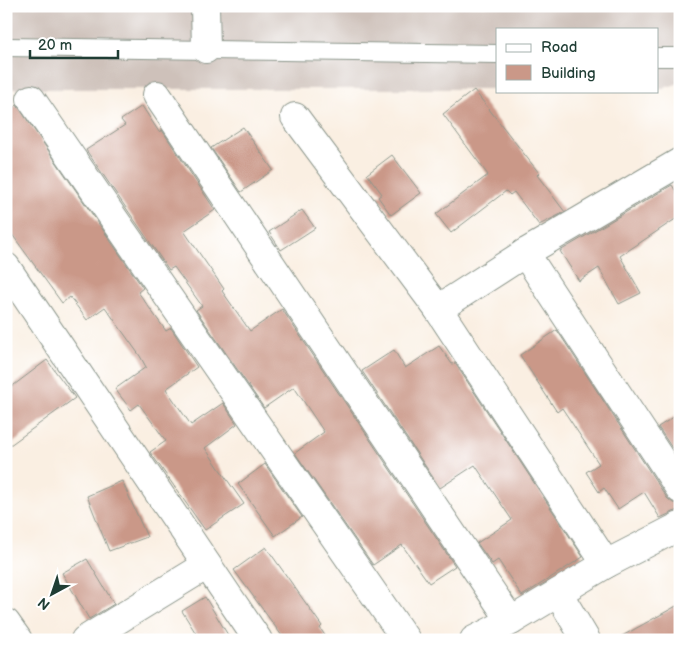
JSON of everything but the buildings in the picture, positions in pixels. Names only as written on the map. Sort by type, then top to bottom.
[{"type":"street","points":[[205,6],[206,49]]},
{"type":"street","points":[[157,95],[511,621]]},
{"type":"street","points":[[32,99],[406,640]]},
{"type":"street","points":[[295,117],[438,309],[606,564]]},
{"type":"street","points":[[438,309],[525,254],[680,162]]},
{"type":"street","points":[[525,254],[680,489]]},
{"type":"street","points":[[6,268],[258,640]]},
{"type":"street","points":[[474,640],[511,621],[606,564],[677,534]]},
{"type":"street","points":[[85,640],[207,565]]},
{"type":"street","points":[[558,593],[586,640]]},
{"type":"street","points":[[6,623],[18,640]]},
{"type":"lane","points":[[6,46],[496,54]]},
{"type":"lane","points":[[658,57],[680,57]]},
{"type":"shaded area","points":[[6,6],[680,6],[680,83],[658,90],[658,28],[496,28],[496,89],[6,89]]}]
